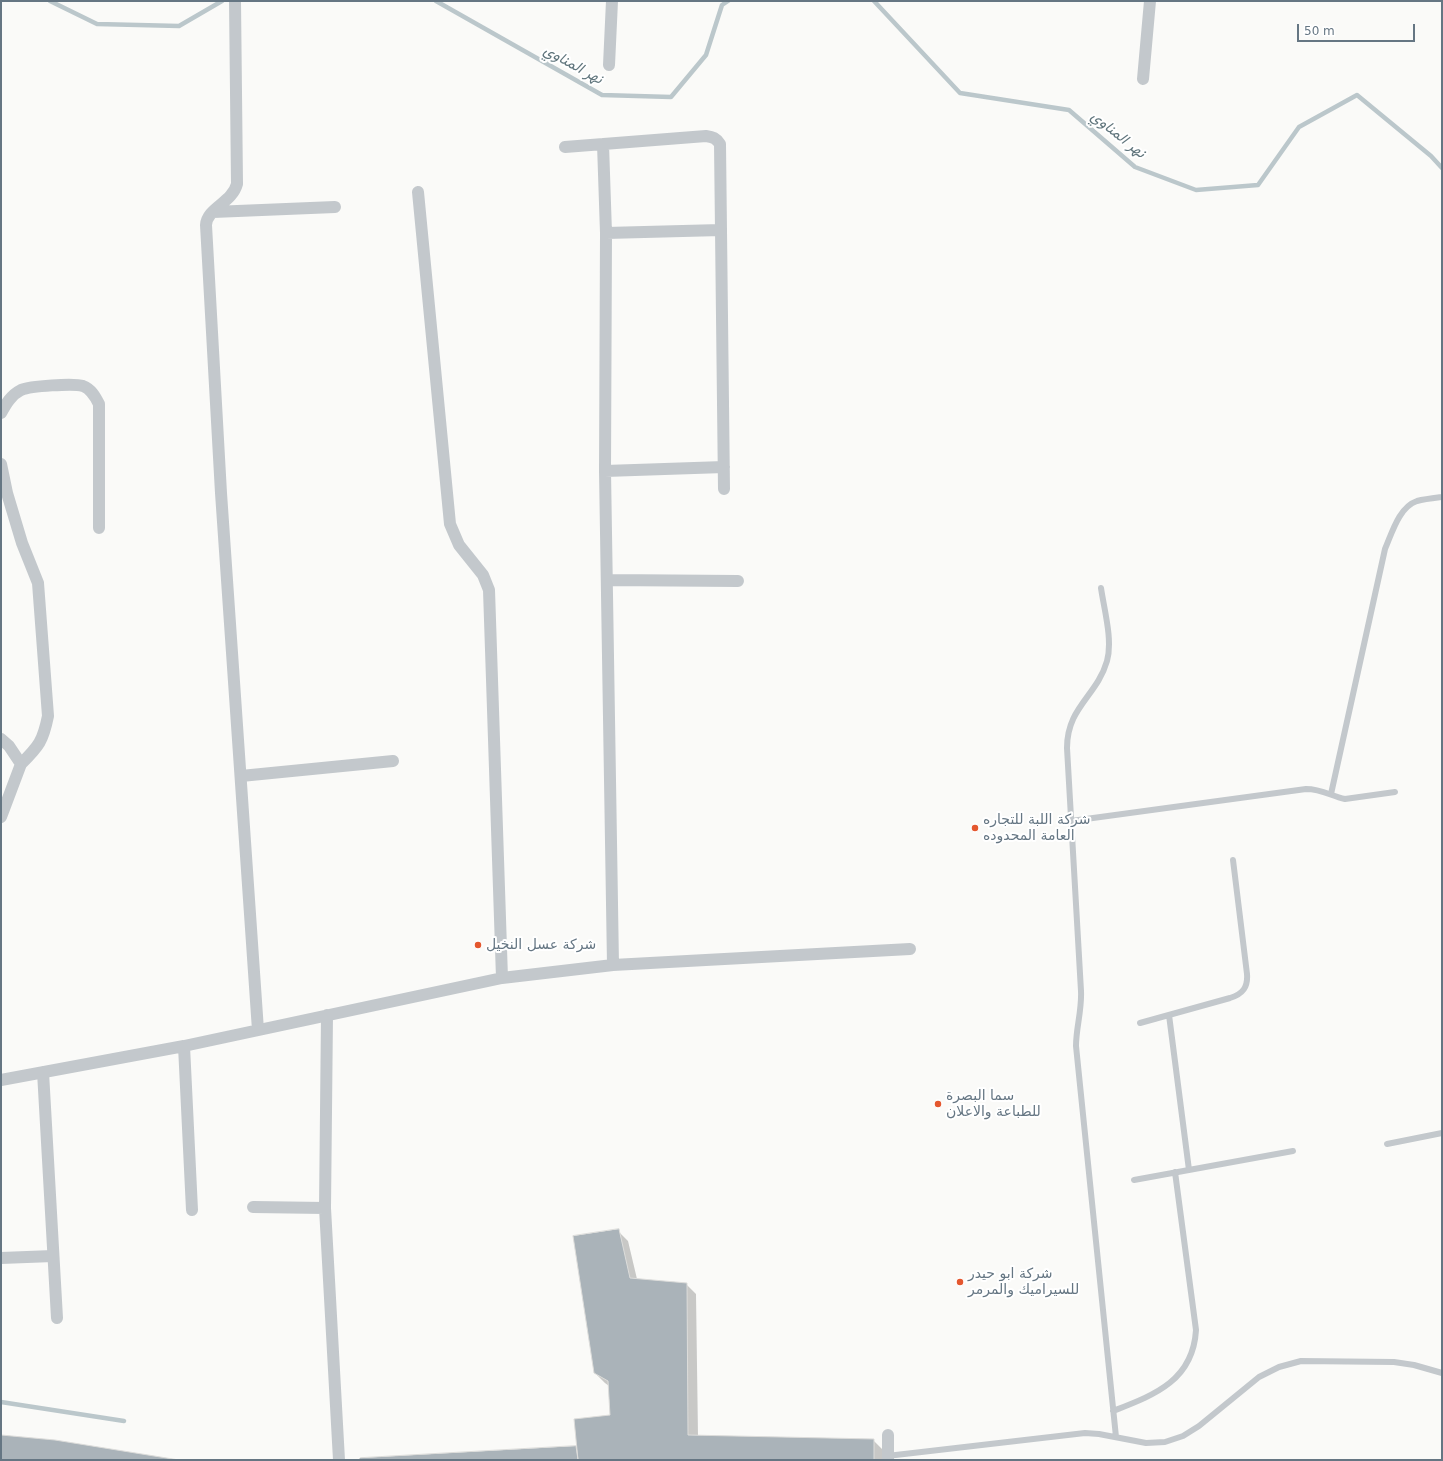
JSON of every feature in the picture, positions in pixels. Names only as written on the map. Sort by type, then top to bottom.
[{"type":"street","points":[[609,65],[612,1]]},
{"type":"street","points":[[1143,80],[1150,1]]},
{"type":"street","points":[[235,2],[237,184],[232,195],[208,216],[206,225],[221,492],[258,1030]]},
{"type":"street","points":[[565,147],[706,136],[712,136],[720,144],[724,489]]},
{"type":"street","points":[[603,144],[606,233],[605,471],[613,965]]},
{"type":"street","points":[[418,192],[450,524],[459,544],[487,582],[490,594],[502,978]]},
{"type":"street","points":[[213,212],[335,207]]},
{"type":"street","points":[[606,233],[721,230]]},
{"type":"street","points":[[1,413],[7,401],[22,390],[71,384],[83,386],[92,392],[99,404],[99,528]]},
{"type":"street","points":[[1,464],[7,493],[22,543],[38,582],[48,716],[45,734],[36,749],[21,764],[1,817]]},
{"type":"street","points":[[605,471],[724,466]]},
{"type":"street","points":[[607,580],[738,581]]},
{"type":"street","points":[[1,739],[9,746],[21,764]]},
{"type":"street","points":[[241,776],[393,761]]},
{"type":"street","points":[[1,1080],[184,1046],[502,978],[613,965],[910,949]]},
{"type":"street","points":[[327,1016],[325,1208],[339,1460]]},
{"type":"street","points":[[184,1046],[192,1210]]},
{"type":"street","points":[[43,1072],[57,1318]]},
{"type":"street","points":[[253,1207],[325,1208]]},
{"type":"street","points":[[1,1258],[53,1256]]},
{"type":"street","points":[[887,1458],[888,1435]]},
{"type":"lane","points":[[1332,794],[1385,549],[1401,513],[1406,508],[1416,501],[1442,497]]},
{"type":"lane","points":[[1101,588],[1108,640],[1108,659],[1101,676],[1076,713],[1068,730],[1067,748],[1082,1000],[1077,1028],[1076,1046],[1116,1437]]},
{"type":"lane","points":[[1071,821],[1306,789],[1314,789],[1345,799],[1394,792]]},
{"type":"lane","points":[[1140,1024],[1238,995],[1244,990],[1248,982],[1233,860]]},
{"type":"lane","points":[[1168,1015],[1189,1170]]},
{"type":"lane","points":[[1387,1144],[1442,1133]]},
{"type":"lane","points":[[1134,1180],[1293,1152]]},
{"type":"lane","points":[[1113,1411],[1150,1396],[1170,1382],[1186,1363],[1195,1342],[1196,1330],[1176,1172]]},
{"type":"lane","points":[[887,1458],[1085,1433],[1099,1434],[1146,1443],[1165,1442],[1183,1436],[1199,1426],[1259,1377],[1279,1366],[1301,1361],[1394,1362],[1414,1365],[1442,1373]]},
{"type":"building","points":[[619,1229],[630,1278],[687,1283],[688,1435],[874,1439],[874,1460],[578,1460],[574,1419],[610,1415],[608,1381],[594,1373],[573,1236]]},
{"type":"building","points":[[1,1435],[55,1440],[179,1460],[1,1460]]},
{"type":"building","points":[[576,1446],[578,1460],[358,1460],[360,1458]]},
{"type":"waterway","name":"نهر المناوي","points":[[50,1],[97,24],[179,26],[222,1]]},
{"type":"waterway","name":"نهر المناوي","points":[[436,1],[602,95],[671,97],[706,55],[722,5],[728,1]]},
{"type":"waterway","name":"نهر المناوي","points":[[874,1],[960,93],[1069,110],[1135,167],[1196,190],[1258,185],[1299,127],[1357,95],[1431,156],[1442,168]]},
{"type":"waterway","points":[[1,1402],[124,1421]]},
{"type":"place","name":"شركة اللبة للتجاره العامة المحدوده","points":[[975,828]]},
{"type":"place","name":"شركة عسل النخيل","points":[[478,945]]},
{"type":"place","name":"سما البصرة للطباعة والاعلان","points":[[938,1104]]},
{"type":"place","name":"شركة ابو حيدر للسيراميك والمرمر","points":[[960,1282]]}]
